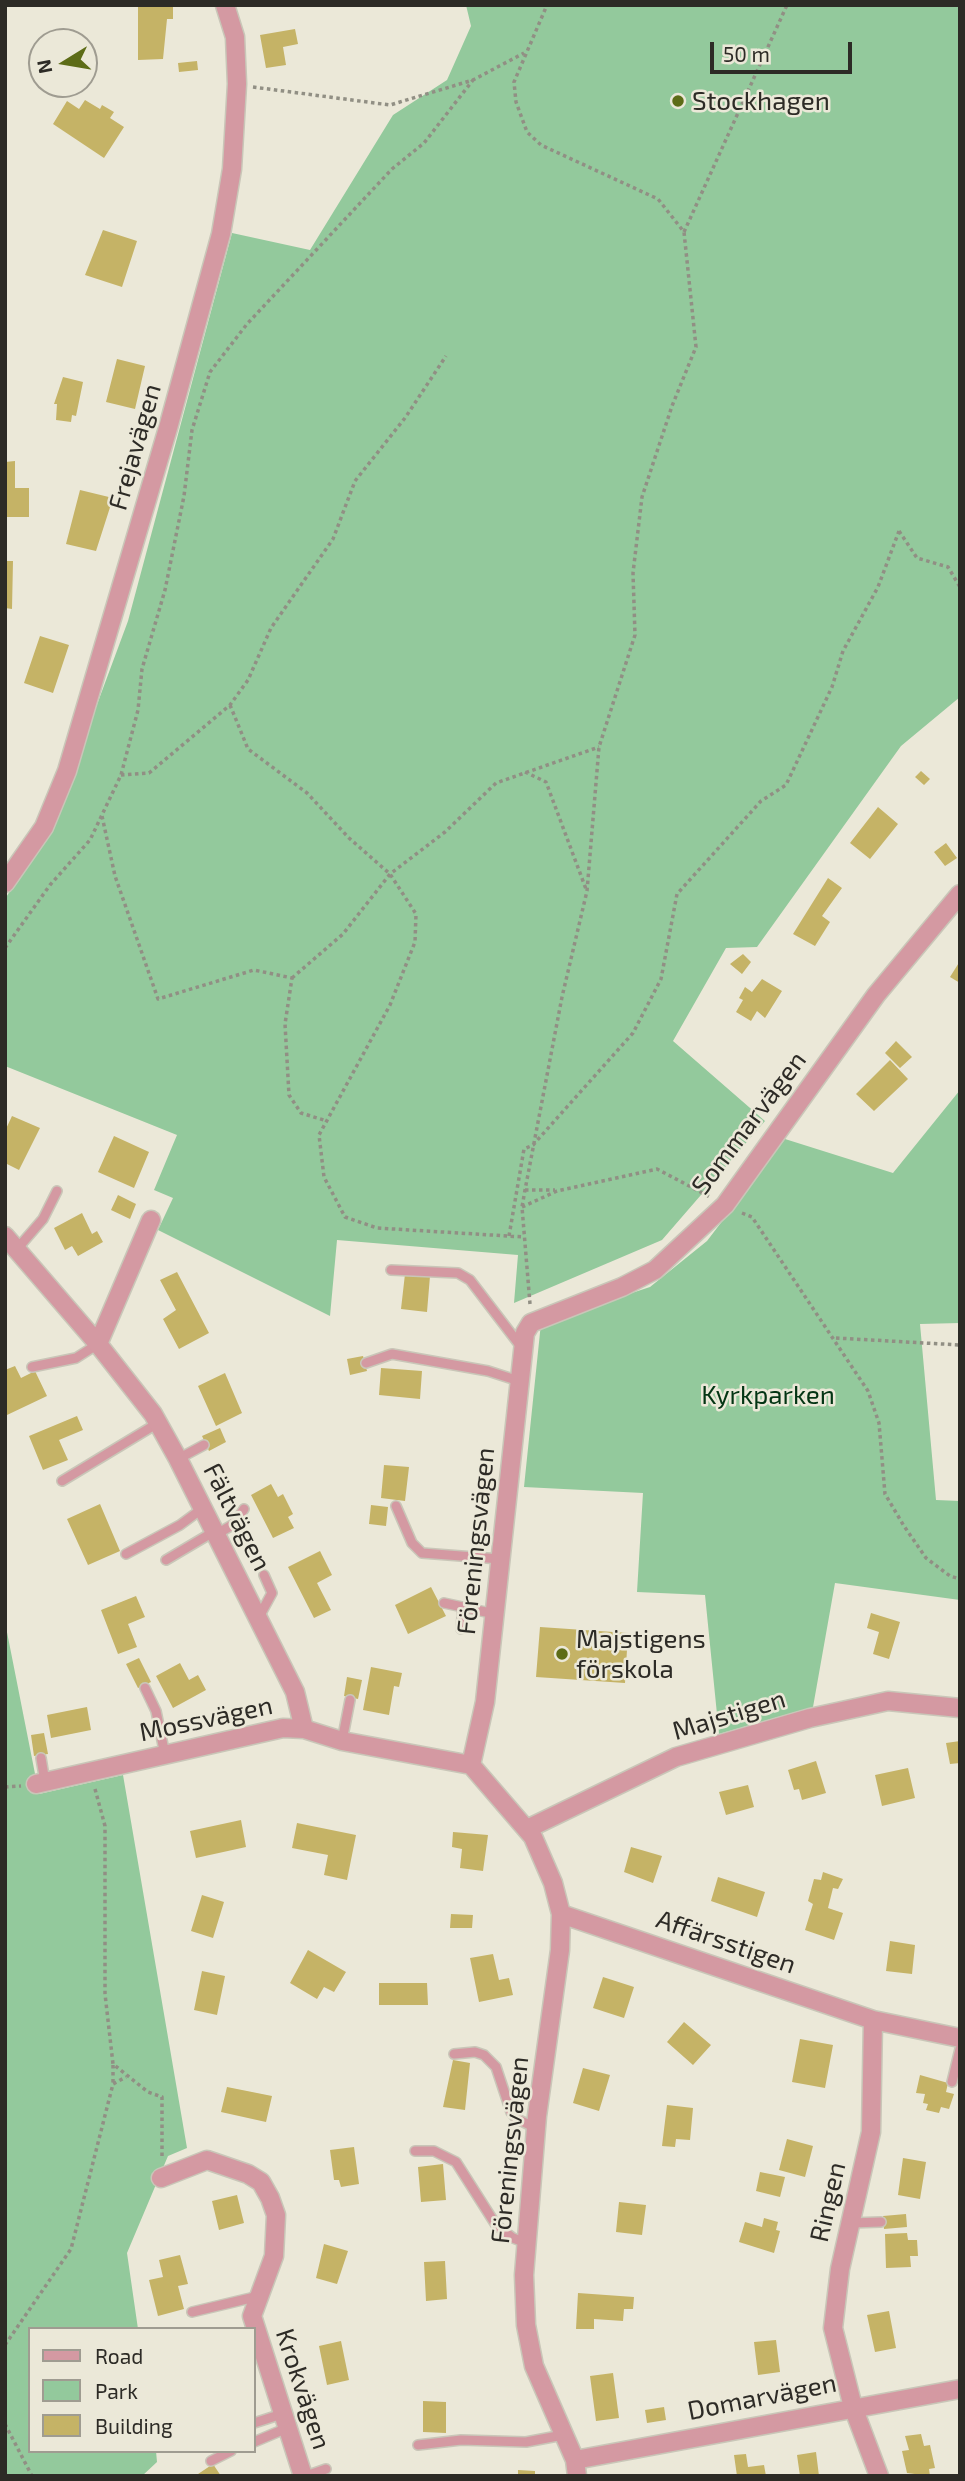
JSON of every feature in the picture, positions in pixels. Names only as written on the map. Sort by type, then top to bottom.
[{"type":"street","name":"Frejavägen","points":[[5,883],[44,827],[67,771],[222,234],[232,169],[237,84],[234,37],[225,5]]},
{"type":"street","name":"Sommarvägen","points":[[531,1323],[622,1287],[655,1270],[725,1205],[876,995],[960,894]]},
{"type":"street","points":[[98,1343],[151,1220]]},
{"type":"street","name":"Fältvägen","points":[[11,1243],[98,1343],[158,1423],[216,1532],[295,1692],[304,1729]]},
{"type":"street","name":"Föreningsvägen","points":[[531,1323],[525,1333],[519,1381],[485,1702],[471,1765],[527,1829],[541,1852],[561,1914],[560,1950],[536,2128],[526,2243],[526,2325],[532,2356],[576,2468]]},
{"type":"street","name":"Majstigen","points":[[527,1829],[676,1757],[810,1718],[888,1701],[960,1708]]},
{"type":"street","name":"Mossvägen","points":[[40,1783],[283,1728],[304,1729],[342,1741],[471,1765]]},
{"type":"street","name":"Affärsstigen","points":[[561,1914],[873,2020]]},
{"type":"street","points":[[873,2020],[960,2038]]},
{"type":"street","name":"Ringen","points":[[873,2020],[870,2132],[839,2269],[833,2328],[853,2407],[878,2476]]},
{"type":"street","name":"Krokvägen","points":[[161,2178],[206,2160],[248,2174],[261,2182],[276,2215],[277,2233],[274,2256],[252,2316],[255,2327]]},
{"type":"street","name":"Krokvägen","points":[[256,2329],[284,2421],[305,2476]]},
{"type":"street","name":"Domarvägen","points":[[576,2468],[853,2407],[960,2389]]},
{"type":"lane","points":[[11,1243],[43,1219],[57,1191]]},
{"type":"lane","points":[[391,1270],[458,1273],[470,1280],[523,1349]]},
{"type":"lane","points":[[32,1367],[76,1358],[98,1343]]},
{"type":"lane","points":[[366,1363],[379,1356],[402,1355],[488,1371],[519,1381]]},
{"type":"lane","points":[[62,1481],[158,1423]]},
{"type":"lane","points":[[178,1459],[204,1445]]},
{"type":"lane","points":[[396,1506],[412,1543],[422,1553],[500,1559]]},
{"type":"lane","points":[[125,1554],[180,1525],[203,1508]]},
{"type":"lane","points":[[166,1560],[234,1524],[244,1509]]},
{"type":"lane","points":[[259,1617],[272,1593],[264,1575]]},
{"type":"lane","points":[[444,1603],[495,1614]]},
{"type":"lane","points":[[461,1629],[463,1607]]},
{"type":"lane","points":[[145,1688],[156,1711],[165,1755]]},
{"type":"lane","points":[[342,1741],[350,1700]]},
{"type":"lane","points":[[40,1783],[41,1758]]},
{"type":"lane","points":[[952,2082],[960,2049]]},
{"type":"lane","points":[[454,2054],[475,2052],[491,2061],[496,2067],[511,2112],[517,2119],[536,2128]]},
{"type":"lane","points":[[415,2151],[434,2151],[456,2162],[496,2225],[513,2238],[526,2243]]},
{"type":"lane","points":[[850,2223],[881,2222]]},
{"type":"lane","points":[[192,2312],[259,2296]]},
{"type":"lane","points":[[256,2423],[284,2421]]},
{"type":"lane","points":[[256,2441],[284,2421]]},
{"type":"lane","points":[[418,2445],[461,2440],[526,2442],[563,2435]]},
{"type":"lane","points":[[211,2461],[227,2453]]},
{"type":"lane","points":[[305,2476],[326,2469]]},
{"type":"path","points":[[547,5],[514,82],[516,102],[527,132],[541,145],[658,199],[684,232]]},
{"type":"path","points":[[531,1323],[522,1207],[562,997],[587,891],[599,747],[635,635],[633,573],[642,497],[672,406],[696,347],[684,232],[787,5]]},
{"type":"path","points":[[237,84],[390,105],[473,80],[526,52]]},
{"type":"path","points":[[5,948],[50,885],[90,840],[121,775],[138,710],[142,669],[167,576],[184,496],[192,430],[210,372],[247,324],[392,169],[424,143],[473,80]]},
{"type":"path","points":[[121,775],[149,773],[230,705],[248,680],[271,628],[333,539],[355,481],[405,418],[446,356]]},
{"type":"path","points":[[509,1236],[524,1149],[533,1145],[633,1034],[661,979],[677,894],[761,801],[786,785],[832,687],[843,651],[878,587],[899,531],[917,558],[948,567],[960,587]]},
{"type":"path","points":[[230,705],[248,749],[307,793],[349,838],[390,874],[416,914],[415,942],[390,1005],[319,1135],[324,1177],[345,1217],[377,1228],[524,1237]]},
{"type":"path","points":[[327,1121],[301,1114],[289,1095],[285,1024],[292,978],[343,934],[390,874],[445,832],[496,783],[599,747]]},
{"type":"path","points":[[525,772],[546,782],[566,827],[587,891]]},
{"type":"path","points":[[102,816],[115,876],[158,999],[254,970],[292,978]]},
{"type":"path","points":[[522,1207],[557,1191],[657,1169],[752,1217],[836,1338],[868,1391],[880,1423],[885,1494],[926,1558],[950,1576],[960,1579]]},
{"type":"path","points":[[525,1190],[557,1191]]},
{"type":"path","points":[[836,1338],[960,1345]]},
{"type":"path","points":[[5,2345],[71,2249],[113,2084],[105,1994],[105,1826],[90,1772]]},
{"type":"path","points":[[113,2064],[148,2092],[162,2097],[161,2178]]},
{"type":"path","points":[[113,2084],[126,2077]]},
{"type":"path","points":[[5,2424],[32,2476]]},
{"type":"green space","points":[[466,5],[960,5],[960,697],[901,746],[757,947],[726,948],[673,1041],[765,1121],[662,1240],[514,1303],[518,1255],[337,1240],[330,1316],[158,1230],[173,1198],[154,1190],[177,1135],[5,1066],[5,899],[53,823],[128,621],[232,233],[310,250],[393,115],[447,80],[471,26]]},
{"type":"green space","name":"Kyrkparken","points":[[960,1090],[960,1323],[920,1324],[936,1500],[960,1501],[960,1600],[835,1583],[813,1707],[719,1734],[705,1595],[637,1592],[643,1493],[524,1487],[541,1323],[650,1287],[707,1241],[785,1139],[893,1173]]},
{"type":"green space","points":[[5,1622],[39,1794],[123,1775],[187,2148],[168,2156],[127,2253],[138,2327],[28,2327],[28,2453],[156,2453],[157,2462],[142,2476],[5,2476]]},
{"type":"building","points":[[138,5],[173,5],[173,19],[167,19],[163,59],[138,60]]},
{"type":"building","points":[[295,29],[298,44],[283,47],[286,65],[266,68],[260,35]]},
{"type":"building","points":[[197,61],[198,70],[179,72],[178,63]]},
{"type":"building","points":[[85,100],[100,109],[102,105],[114,112],[110,118],[124,127],[104,158],[53,124],[67,101],[79,109]]},
{"type":"building","points":[[103,230],[137,241],[122,287],[85,275]]},
{"type":"building","points":[[117,359],[145,366],[135,409],[106,402]]},
{"type":"building","points":[[63,377],[83,382],[76,416],[72,415],[71,422],[56,420],[57,404],[54,404]]},
{"type":"building","points":[[15,461],[15,488],[29,488],[29,517],[5,517],[5,462]]},
{"type":"building","points":[[80,490],[113,498],[96,551],[66,544]]},
{"type":"building","points":[[5,561],[13,561],[12,609],[5,608]]},
{"type":"building","points":[[40,636],[69,645],[53,693],[24,683]]},
{"type":"building","points":[[921,771],[930,779],[924,785],[915,777]]},
{"type":"building","points":[[878,807],[898,824],[870,859],[850,843]]},
{"type":"building","points":[[946,843],[957,858],[945,866],[934,852]]},
{"type":"building","points":[[828,878],[842,888],[822,916],[830,922],[815,946],[793,934]]},
{"type":"building","points":[[743,954],[751,962],[742,974],[730,964]]},
{"type":"building","points":[[960,961],[960,983],[950,977]]},
{"type":"building","points":[[762,979],[782,991],[765,1018],[757,1011],[751,1021],[736,1012],[743,1000],[739,998],[745,987],[752,992]]},
{"type":"building","points":[[896,1041],[912,1057],[900,1068],[885,1053]]},
{"type":"building","points":[[890,1060],[908,1079],[874,1111],[856,1094]]},
{"type":"building","points":[[12,1116],[40,1128],[19,1170],[5,1163],[5,1131]]},
{"type":"building","points":[[114,1136],[149,1152],[134,1188],[98,1172]]},
{"type":"building","points":[[118,1195],[136,1204],[130,1219],[111,1210]]},
{"type":"building","points":[[82,1213],[92,1234],[97,1231],[103,1242],[78,1256],[72,1246],[65,1250],[54,1228]]},
{"type":"building","points":[[177,1272],[209,1333],[179,1349],[163,1319],[176,1310],[160,1280]]},
{"type":"building","points":[[405,1274],[430,1276],[427,1312],[401,1309]]},
{"type":"building","points":[[363,1356],[367,1371],[350,1375],[347,1359]]},
{"type":"building","points":[[15,1366],[21,1378],[35,1371],[47,1396],[7,1415],[5,1370]]},
{"type":"building","points":[[381,1368],[422,1371],[420,1399],[379,1395]]},
{"type":"building","points":[[225,1373],[242,1413],[216,1426],[198,1386]]},
{"type":"building","points":[[77,1416],[83,1430],[59,1440],[68,1460],[43,1470],[29,1436]]},
{"type":"building","points":[[220,1428],[226,1442],[209,1451],[202,1436]]},
{"type":"building","points":[[384,1465],[409,1467],[405,1501],[381,1498]]},
{"type":"building","points":[[271,1484],[278,1497],[283,1494],[293,1514],[288,1517],[294,1528],[273,1538],[251,1495]]},
{"type":"building","points":[[100,1504],[120,1551],[88,1565],[67,1519]]},
{"type":"building","points":[[371,1505],[388,1507],[386,1526],[369,1524]]},
{"type":"building","points":[[320,1551],[332,1575],[317,1583],[331,1610],[314,1618],[288,1567]]},
{"type":"building","points":[[431,1587],[446,1616],[408,1634],[395,1605]]},
{"type":"building","points":[[136,1596],[145,1617],[128,1624],[137,1647],[118,1654],[101,1610]]},
{"type":"building","points":[[871,1613],[900,1622],[889,1659],[873,1654],[879,1632],[867,1628]]},
{"type":"building","points":[[540,1627],[628,1633],[625,1683],[536,1677]]},
{"type":"building","points":[[139,1658],[151,1682],[138,1688],[126,1664]]},
{"type":"building","points":[[180,1663],[189,1680],[198,1675],[206,1690],[173,1708],[156,1676]]},
{"type":"building","points":[[371,1667],[402,1673],[399,1687],[394,1686],[389,1715],[363,1710]]},
{"type":"building","points":[[347,1677],[362,1680],[358,1699],[344,1696]]},
{"type":"building","points":[[87,1707],[91,1730],[51,1738],[47,1715]]},
{"type":"building","points":[[44,1733],[48,1754],[34,1756],[31,1735]]},
{"type":"building","points":[[960,1741],[960,1763],[950,1764],[946,1743]]},
{"type":"building","points":[[816,1761],[826,1793],[802,1800],[799,1789],[794,1790],[788,1770]]},
{"type":"building","points":[[908,1768],[915,1798],[882,1806],[875,1775]]},
{"type":"building","points":[[748,1785],[754,1807],[726,1815],[719,1792]]},
{"type":"building","points":[[241,1820],[246,1847],[196,1858],[190,1831]]},
{"type":"building","points":[[297,1823],[356,1835],[347,1880],[324,1875],[328,1855],[292,1848]]},
{"type":"building","points":[[453,1832],[488,1835],[483,1871],[460,1868],[462,1849],[452,1847]]},
{"type":"building","points":[[631,1847],[662,1856],[653,1883],[624,1872]]},
{"type":"building","points":[[823,1872],[843,1879],[838,1889],[833,1888],[828,1908],[843,1913],[834,1940],[805,1930],[813,1904],[808,1901],[814,1879],[821,1880]]},
{"type":"building","points":[[718,1877],[765,1892],[757,1917],[711,1901]]},
{"type":"building","points":[[202,1895],[224,1902],[213,1938],[191,1931]]},
{"type":"building","points":[[451,1914],[473,1915],[472,1928],[450,1928]]},
{"type":"building","points":[[890,1941],[915,1945],[912,1974],[886,1971]]},
{"type":"building","points":[[308,1950],[346,1972],[334,1992],[324,1987],[317,1999],[290,1983]]},
{"type":"building","points":[[493,1954],[499,1980],[509,1978],[513,1995],[479,2002],[470,1958]]},
{"type":"building","points":[[202,1971],[225,1976],[217,2015],[194,2010]]},
{"type":"building","points":[[603,1977],[634,1987],[624,2018],[593,2008]]},
{"type":"building","points":[[379,1983],[427,1983],[428,2005],[379,2005]]},
{"type":"building","points":[[684,2022],[711,2045],[693,2065],[667,2042]]},
{"type":"building","points":[[800,2039],[833,2045],[825,2088],[792,2082]]},
{"type":"building","points":[[453,2060],[470,2063],[465,2110],[443,2107]]},
{"type":"building","points":[[583,2068],[610,2075],[599,2111],[573,2103]]},
{"type":"building","points":[[920,2075],[948,2083],[946,2092],[954,2094],[949,2109],[941,2107],[939,2113],[926,2110],[928,2104],[923,2103],[925,2094],[916,2093]]},
{"type":"building","points":[[227,2087],[272,2096],[266,2122],[221,2112]]},
{"type":"building","points":[[667,2105],[693,2108],[690,2140],[676,2139],[675,2147],[662,2146]]},
{"type":"building","points":[[787,2139],[813,2146],[805,2177],[779,2170]]},
{"type":"building","points":[[354,2147],[359,2184],[341,2187],[339,2180],[334,2180],[330,2150]]},
{"type":"building","points":[[903,2158],[926,2162],[920,2199],[898,2195]]},
{"type":"building","points":[[443,2164],[446,2200],[421,2202],[418,2167]]},
{"type":"building","points":[[760,2172],[785,2177],[780,2197],[756,2191]]},
{"type":"building","points":[[237,2195],[244,2223],[219,2230],[212,2201]]},
{"type":"building","points":[[619,2202],[646,2205],[642,2235],[616,2232]]},
{"type":"building","points":[[906,2214],[907,2227],[884,2229],[883,2216]]},
{"type":"building","points":[[764,2218],[778,2222],[776,2230],[780,2231],[774,2253],[739,2242],[745,2222],[762,2227]]},
{"type":"building","points":[[907,2233],[908,2240],[917,2240],[918,2256],[910,2256],[911,2267],[886,2268],[885,2234]]},
{"type":"building","points":[[324,2244],[348,2251],[337,2284],[316,2278]]},
{"type":"building","points":[[180,2255],[188,2284],[178,2286],[184,2309],[158,2316],[149,2280],[163,2277],[159,2260]]},
{"type":"building","points":[[445,2261],[447,2299],[426,2301],[424,2262]]},
{"type":"building","points":[[578,2293],[634,2297],[633,2309],[624,2309],[623,2321],[594,2319],[594,2329],[576,2329]]},
{"type":"building","points":[[889,2311],[896,2348],[875,2352],[867,2315]]},
{"type":"building","points":[[776,2340],[780,2372],[758,2375],[754,2342]]},
{"type":"building","points":[[341,2341],[349,2380],[327,2385],[319,2346]]},
{"type":"building","points":[[613,2373],[619,2418],[596,2421],[590,2376]]},
{"type":"building","points":[[423,2401],[446,2402],[446,2433],[423,2432]]},
{"type":"building","points":[[664,2407],[666,2420],[647,2423],[645,2410]]},
{"type":"building","points":[[921,2434],[924,2446],[930,2445],[935,2468],[929,2469],[930,2476],[907,2473],[902,2451],[909,2450],[905,2436]]},
{"type":"building","points":[[816,2452],[819,2476],[800,2476],[797,2455]]},
{"type":"building","points":[[746,2454],[748,2467],[764,2465],[766,2476],[737,2476],[734,2455]]},
{"type":"building","points":[[213,2464],[221,2476],[195,2476]]},
{"type":"building","points":[[518,2470],[535,2471],[535,2476],[518,2476]]},
{"type":"place","name":"Stockhagen","points":[[678,101]]},
{"type":"place","name":"Majstigens förskola","points":[[562,1654]]}]
